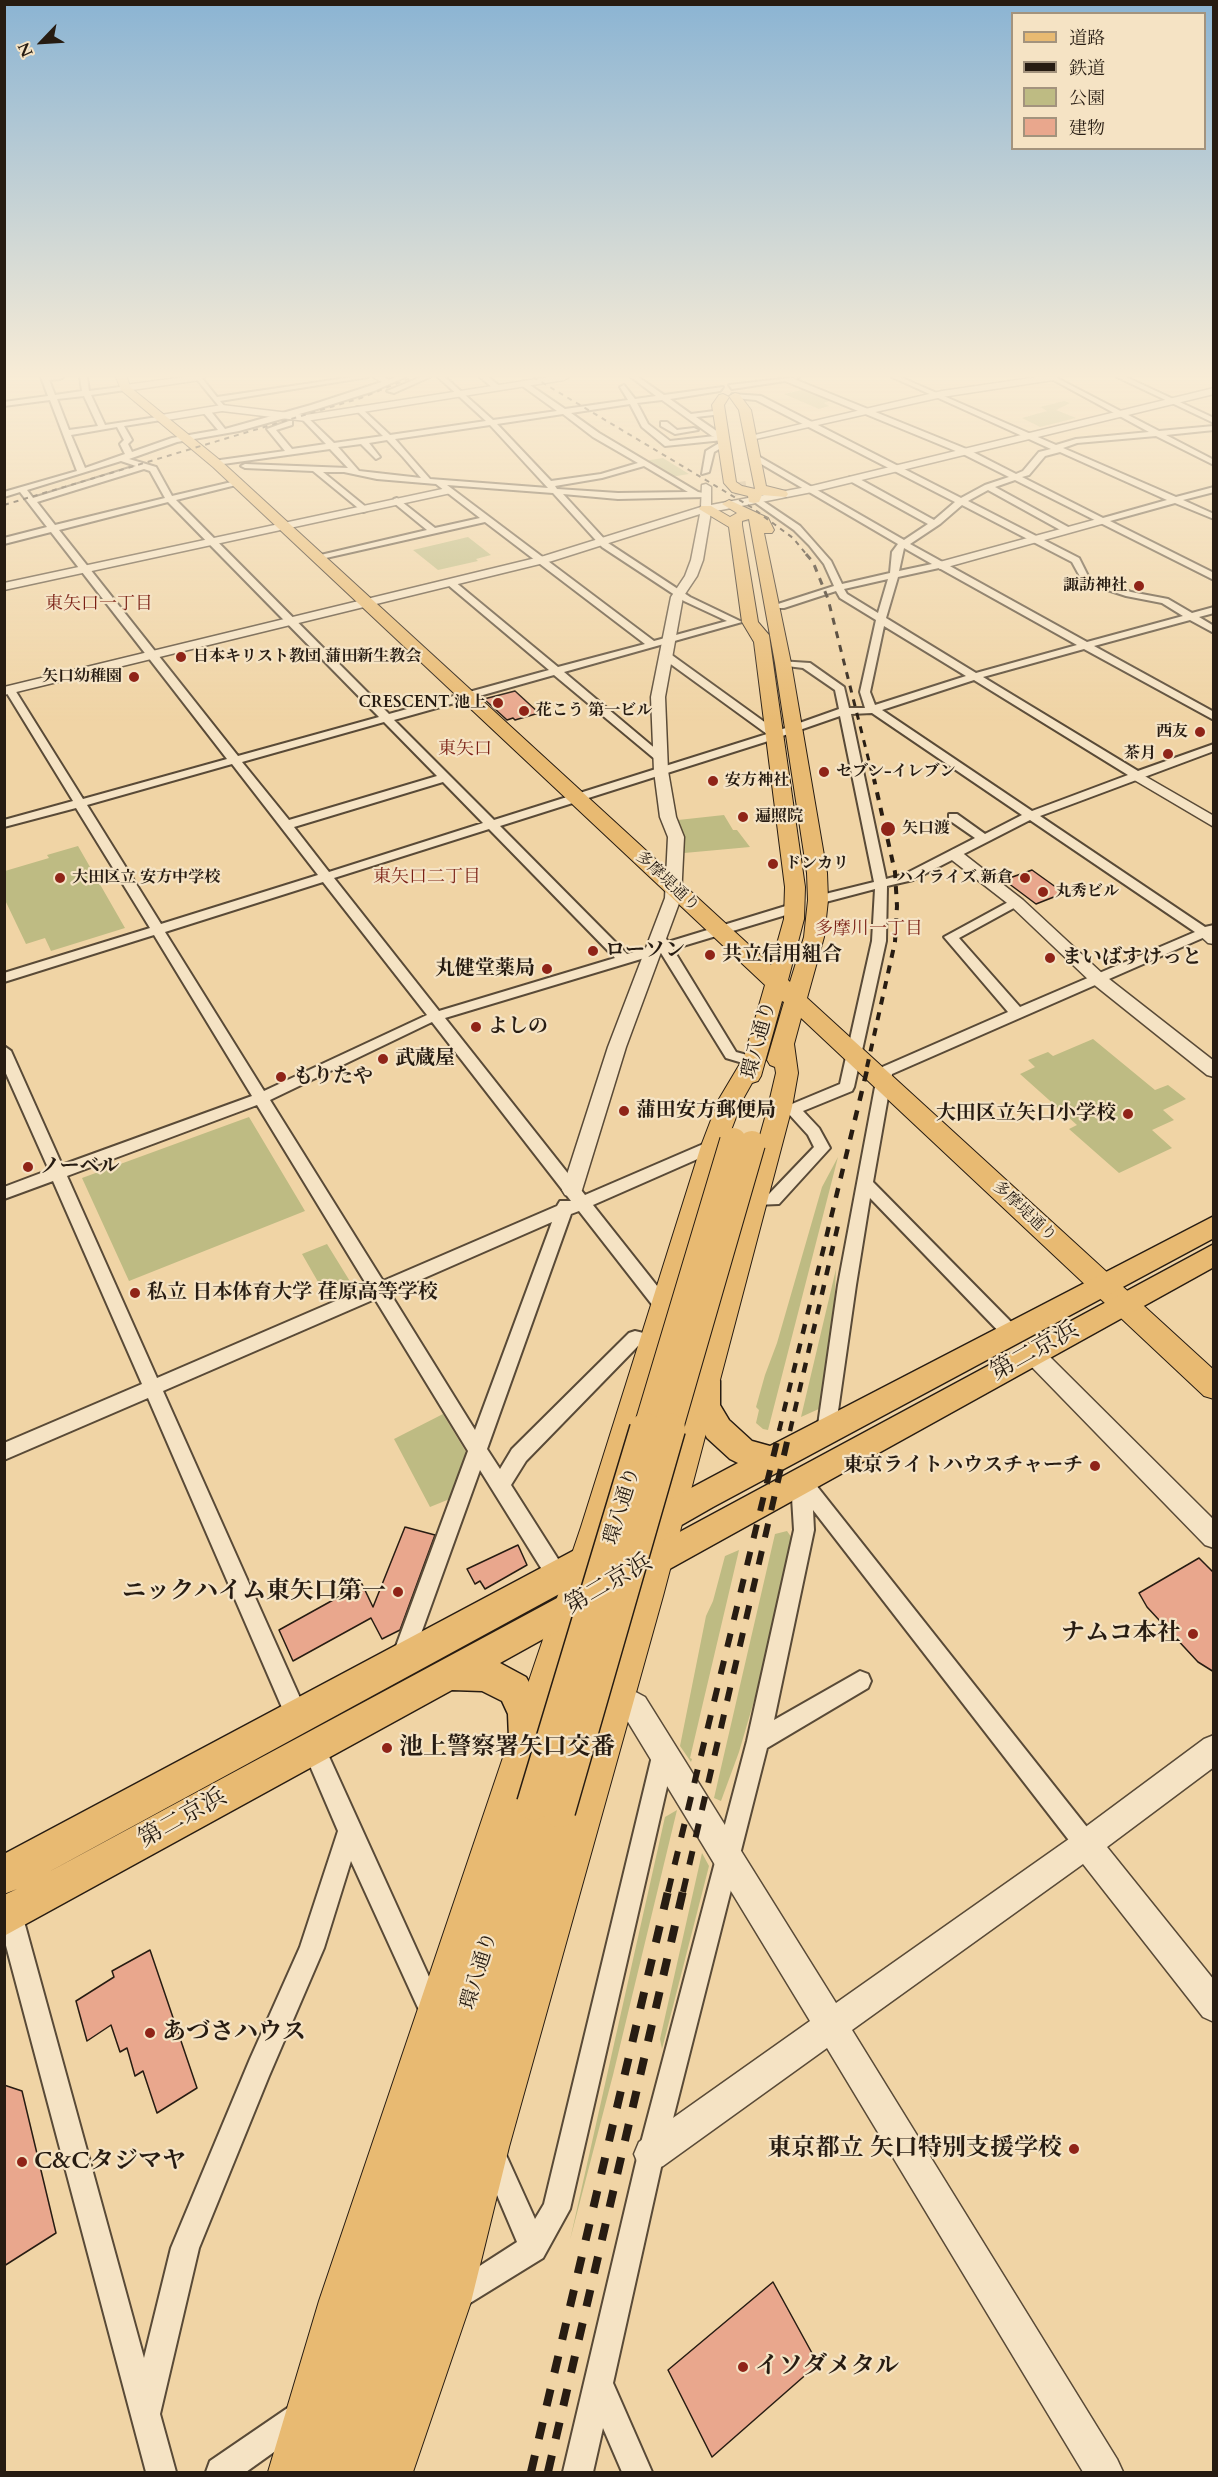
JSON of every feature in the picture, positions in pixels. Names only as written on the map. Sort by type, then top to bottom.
[{"type":"highway","name":"第二京浜","points":[[7,1915],[306,1733],[402,1661],[570,1583],[656,1558],[801,1481],[1023,1344],[1113,1295],[1214,1226]]},
{"type":"highway","name":"第二京浜","points":[[1113,1295],[1214,1254]]},
{"type":"highway","name":"第二京浜","points":[[4,1875],[306,1733],[452,1673],[570,1583],[668,1516],[826,1432],[1023,1344]]},
{"type":"highway","points":[[705,1381],[705,1406],[718,1429],[741,1450],[763,1459],[775,1459]]},
{"type":"highway","points":[[452,1673],[485,1674],[514,1689],[526,1712],[527,1738]]},
{"type":"main road","name":"多摩堤通り","points":[[248,493],[1214,1388]]},
{"type":"main road","points":[[706,493],[747,521],[763,521],[766,526],[781,606],[782,632],[770,642],[750,622],[747,521],[729,504]]},
{"type":"main road","points":[[753,493],[754,499]]},
{"type":"main road","points":[[770,493],[781,494]]},
{"type":"main road","name":"環八通り","points":[[733,1144],[731,1099],[753,1061],[790,936],[794,908],[794,867],[774,734],[770,642],[747,521]]},
{"type":"main road","name":"環八通り","points":[[360,2472],[733,1144],[773,1072],[784,1046],[814,937],[818,900],[817,873],[783,663],[770,642]]},
{"type":"main road","points":[[390,2472],[449,2302],[489,2147],[668,1516],[755,1199],[786,1108],[787,1073],[784,1046]]},
{"type":"main road","points":[[291,2472],[341,2301],[547,1677],[570,1583],[663,1306],[733,1144]]},
{"type":"main road","name":"環八通り","points":[[322,2472],[546,1808]]},
{"type":"street","points":[[25,493],[663,1306]]},
{"type":"street","points":[[31,501],[58,493]]},
{"type":"street","points":[[166,493],[212,542],[623,958]]},
{"type":"street","points":[[4,542],[195,493]]},
{"type":"street","points":[[343,493],[363,509]]},
{"type":"street","points":[[4,587],[435,493]]},
{"type":"street","points":[[450,493],[541,561],[662,647],[774,734]]},
{"type":"street","points":[[557,493],[602,542],[680,594],[734,622]]},
{"type":"street","points":[[567,493],[627,496],[679,493]]},
{"type":"street","points":[[570,1583],[478,1451],[158,929],[6,687],[153,655],[541,561],[602,542],[701,493]]},
{"type":"street","points":[[402,1661],[564,1212],[577,1196],[617,1047],[658,944],[673,898],[676,837],[668,817],[660,764],[657,698],[662,647],[680,594],[697,560],[704,493]]},
{"type":"street","points":[[707,493],[729,504],[790,493]]},
{"type":"street","points":[[818,493],[939,565],[1214,717]]},
{"type":"street","points":[[877,493],[934,524]]},
{"type":"street","points":[[942,493],[1076,560],[1086,580],[1129,594],[1164,601],[1214,630]]},
{"type":"street","points":[[978,493],[960,502],[934,524],[904,543],[897,552],[894,575],[881,619],[865,692],[869,706],[1210,933]]},
{"type":"street","points":[[998,493],[1067,530]]},
{"type":"street","points":[[1047,493],[1214,577]]},
{"type":"street","points":[[1156,493],[1214,518]]},
{"type":"street","points":[[781,606],[840,587],[939,565],[1201,493]]},
{"type":"street","points":[[754,499],[797,528],[812,543],[828,563],[843,596],[1214,823]]},
{"type":"street","points":[[397,501],[434,531]]},
{"type":"street","points":[[317,557],[485,519]]},
{"type":"street","points":[[451,583],[557,672],[660,764]]},
{"type":"street","points":[[4,978],[577,798],[660,764],[774,734],[844,711],[874,709],[976,676],[1214,610]]},
{"type":"street","points":[[4,824],[467,696],[662,647],[734,622],[750,622]]},
{"type":"street","points":[[783,663],[806,665],[838,687],[881,884],[882,906],[879,941],[847,1087],[786,1108]]},
{"type":"street","points":[[818,900],[909,877],[1031,815],[1214,747]]},
{"type":"street","points":[[286,825],[444,778]]},
{"type":"street","points":[[953,818],[984,839]]},
{"type":"street","points":[[954,854],[1017,903],[1098,978],[1214,1071]]},
{"type":"street","points":[[1017,903],[951,937],[1017,1013]]},
{"type":"street","points":[[4,1193],[262,1098],[435,1016],[623,958],[658,944],[794,908]]},
{"type":"street","points":[[826,1432],[847,1285],[867,1185],[885,1083],[885,1071],[1098,978],[1210,933]]},
{"type":"street","points":[[658,944],[731,1055],[753,1061]]},
{"type":"street","points":[[4,1051],[306,1733],[435,2018]]},
{"type":"street","points":[[755,1199],[773,1200],[822,1148],[814,1132],[786,1108]]},
{"type":"street","points":[[577,1196],[733,1144]]},
{"type":"street","points":[[867,1185],[1214,1537]]},
{"type":"street","points":[[4,1452],[564,1212]]},
{"type":"street","points":[[501,1484],[519,1455],[635,1338],[652,1342]]},
{"type":"street","points":[[578,2472],[651,2154],[758,1741],[804,1530],[801,1481]]},
{"type":"street","points":[[801,1481],[1214,2006]]},
{"type":"street","points":[[547,1677],[617,1695],[635,1707],[1104,2472]]},
{"type":"street","points":[[758,1741],[860,1681]]},
{"type":"street","points":[[651,2154],[1086,1844],[1214,1749]]},
{"type":"street","points":[[449,2302],[533,2248],[556,2209],[664,1752]]},
{"type":"street","points":[[145,2416],[185,2248],[259,2067],[277,2031],[312,1947],[350,1831]]},
{"type":"street","points":[[7,1915],[161,2472]]},
{"type":"street","points":[[489,2147],[533,2248]]},
{"type":"street","points":[[599,2385],[638,2472]]},
{"type":"street","points":[[221,2472],[307,2412]]},
{"type":"green space","points":[[468,537],[491,555],[476,559],[478,561],[438,570],[413,550]]},
{"type":"green space","points":[[724,815],[733,830],[737,830],[750,847],[684,853],[684,838],[678,820]]},
{"type":"green space","points":[[78,846],[125,928],[51,951],[45,938],[26,944],[5,900],[5,871],[49,858],[47,855]]},
{"type":"green space","points":[[1093,1039],[1155,1090],[1168,1085],[1186,1099],[1163,1110],[1174,1120],[1152,1130],[1172,1148],[1119,1173],[1069,1129],[1077,1125],[1020,1074],[1035,1067],[1028,1060],[1048,1052],[1053,1056]]},
{"type":"green space","points":[[249,1117],[305,1211],[129,1281],[82,1178]]},
{"type":"green space","points":[[838,1157],[768,1430],[763,1429],[756,1423],[759,1410],[756,1407],[822,1187]]},
{"type":"green space","points":[[327,1244],[351,1283],[325,1294],[302,1254]]},
{"type":"green space","points":[[836,1269],[834,1310],[836,1344],[821,1408],[801,1417]]},
{"type":"green space","points":[[443,1414],[472,1462],[457,1496],[430,1507],[394,1439]]},
{"type":"green space","points":[[787,1531],[794,1541],[766,1660],[739,1752],[721,1801],[714,1798],[775,1534]]},
{"type":"green space","points":[[739,1550],[690,1758],[691,1762],[680,1746],[706,1616],[713,1601],[725,1556]]},
{"type":"green space","points":[[677,1810],[613,2075],[570,2240],[665,1817]]},
{"type":"green space","points":[[702,1853],[709,1866],[662,2049],[660,2039]]},
{"type":"building","points":[[515,691],[539,713],[507,720],[484,699]]},
{"type":"building","points":[[1032,870],[1064,893],[1036,904],[1004,880]]},
{"type":"building","name":"ニックハイム東矢口第一","points":[[405,1527],[435,1535],[400,1630],[382,1639],[371,1618],[293,1661],[279,1630],[362,1584],[373,1607]]},
{"type":"building","points":[[518,1545],[527,1565],[485,1589],[480,1581],[475,1584],[467,1569]]},
{"type":"building","name":"ナムコ本社","points":[[1199,1558],[1214,1573],[1214,1672],[1198,1662],[1147,1607],[1139,1593]]},
{"type":"building","name":"あづさハウス","points":[[150,1950],[197,2088],[157,2113],[143,2071],[135,2076],[127,2048],[120,2052],[111,2025],[87,2041],[76,2001],[114,1977],[112,1971]]},
{"type":"building","name":"C&Cタジマヤ","points":[[4,2085],[22,2091],[56,2233],[4,2266]]},
{"type":"building","name":"イソダメタル","points":[[773,2282],[818,2364],[712,2457],[668,2370]]},
{"type":"tunnel","points":[[741,493],[746,522]]},
{"type":"railway","points":[[4,505],[45,493]]},
{"type":"railway","points":[[727,493],[793,538],[807,555]]},
{"type":"railway","points":[[806,554],[813,562],[828,599],[874,781]]},
{"type":"railway","points":[[867,1067],[895,942],[897,906],[895,872],[874,779]]},
{"type":"railway","points":[[779,1431],[868,1066]]},
{"type":"railway","points":[[790,1431],[838,1225]]},
{"type":"railway","points":[[668,1892],[780,1429]]},
{"type":"railway","points":[[683,1892],[790,1429]]},
{"type":"railway","points":[[531,2472],[668,1891]]},
{"type":"railway","points":[[548,2472],[683,1891]]},
{"type":"place","name":"諏訪神社","points":[[1139,586]]},
{"type":"place","name":"日本キリスト教団 蒲田新生教会","points":[[181,657]]},
{"type":"place","name":"矢口幼稚園","points":[[134,677]]},
{"type":"place","name":"CRESCENT 池上","points":[[498,703]]},
{"type":"place","name":"花こう 第一ビル","points":[[524,711]]},
{"type":"place","name":"西友","points":[[1200,732]]},
{"type":"place","name":"茶月","points":[[1168,754]]},
{"type":"place","name":"セブン-イレブン","points":[[824,772]]},
{"type":"place","name":"安方神社","points":[[713,781]]},
{"type":"place","name":"遍照院","points":[[743,817]]},
{"type":"place","name":"矢口渡","points":[[888,829]]},
{"type":"place","name":"ドンカリ","points":[[773,864]]},
{"type":"place","name":"大田区立 安方中学校","points":[[60,878]]},
{"type":"place","name":"ハイライズ 新倉","points":[[1025,878]]},
{"type":"place","name":"丸秀ビル","points":[[1043,892]]},
{"type":"place","name":"ローソン","points":[[593,951]]},
{"type":"place","name":"共立信用組合","points":[[710,955]]},
{"type":"place","name":"まいばすけっと","points":[[1050,958]]},
{"type":"place","name":"丸健堂薬局","points":[[547,969]]},
{"type":"place","name":"よしの","points":[[476,1027]]},
{"type":"place","name":"武蔵屋","points":[[383,1059]]},
{"type":"place","name":"もりたや","points":[[281,1077]]},
{"type":"place","name":"蒲田安方郵便局","points":[[624,1111]]},
{"type":"place","name":"大田区立矢口小学校","points":[[1128,1114]]},
{"type":"place","name":"ノーベル","points":[[28,1167]]},
{"type":"place","name":"私立 日本体育大学 荏原高等学校","points":[[135,1293]]},
{"type":"place","name":"東京ライトハウスチャーチ","points":[[1095,1466]]},
{"type":"place","name":"ニックハイム東矢口第一","points":[[398,1592]]},
{"type":"place","name":"ナムコ本社","points":[[1193,1634]]},
{"type":"place","name":"池上警察署矢口交番","points":[[387,1748]]},
{"type":"place","name":"あづさハウス","points":[[150,2033]]},
{"type":"place","name":"東京都立 矢口特別支援学校","points":[[1074,2149]]},
{"type":"place","name":"C&Cタジマヤ","points":[[22,2162]]},
{"type":"place","name":"イソダメタル","points":[[743,2367]]},
{"type":"district","name":"東矢口一丁目","points":[[99,605]]},
{"type":"district","name":"東矢口","points":[[465,750]]},
{"type":"district","name":"東矢口二丁目","points":[[427,878]]},
{"type":"district","name":"多摩川一丁目","points":[[869,930]]}]
